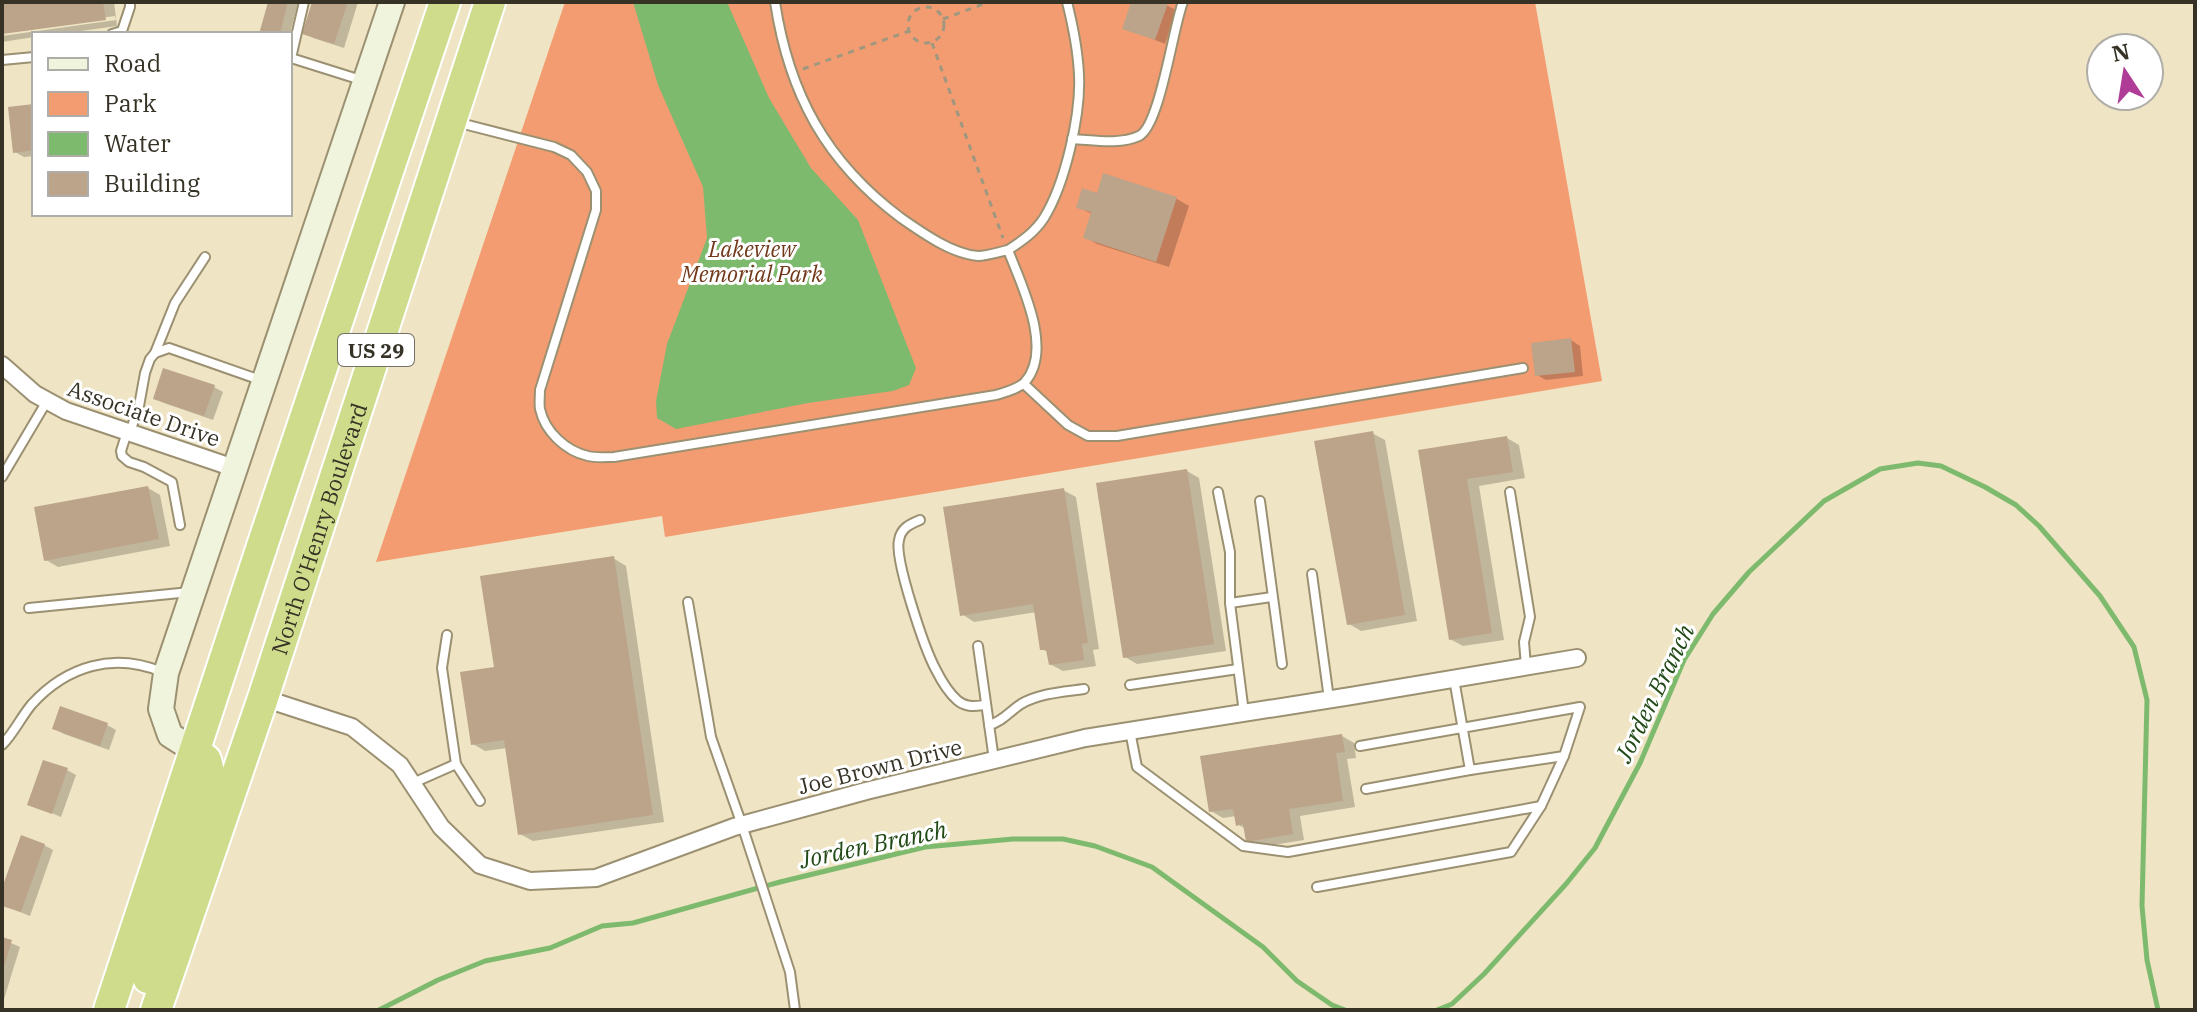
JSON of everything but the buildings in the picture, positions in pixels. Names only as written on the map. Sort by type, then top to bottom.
[{"type":"highway","name":"US 29","points":[[109,1010],[445,2]]},
{"type":"highway","name":"North O'Henry Boulevard","points":[[156,1010],[263,698],[490,2]]},
{"type":"highway","points":[[143,1010],[140,1002],[210,776],[206,760],[195,751]]},
{"type":"street","points":[[195,751],[170,735],[161,709],[166,673],[392,2]]},
{"type":"street","name":"Associate Drive","points":[[3,368],[35,394],[66,411],[237,469]]},
{"type":"street","name":"Joe Brown Drive","points":[[263,698],[352,727],[400,765],[441,827],[480,865],[530,881],[596,878],[742,825],[866,791],[1085,738],[1577,658]]},
{"type":"lane","points":[[119,32],[122,31],[130,2]]},
{"type":"lane","points":[[292,54],[304,2]]},
{"type":"lane","points":[[775,2],[781,40],[798,91],[822,138],[853,178],[921,232],[953,249],[978,256],[1008,250],[1027,238],[1044,217],[1063,174],[1076,124],[1079,76],[1067,2]]},
{"type":"lane","points":[[1072,139],[1122,141],[1143,134],[1151,123],[1160,95],[1183,2]]},
{"type":"lane","points":[[2,60],[32,57]]},
{"type":"lane","points":[[292,58],[366,81]]},
{"type":"lane","points":[[451,121],[563,151],[587,172],[596,191],[596,210],[540,390],[540,409],[556,438],[572,450],[590,457],[614,457],[962,401],[996,395],[1024,384],[1034,367],[1034,320],[1008,250]]},
{"type":"lane","points":[[180,525],[172,482],[129,462],[121,451],[139,406],[150,359],[175,303],[205,257]]},
{"type":"lane","points":[[155,353],[169,348],[266,382]]},
{"type":"lane","points":[[1024,384],[1068,425],[1088,436],[1117,436],[1523,368]]},
{"type":"lane","points":[[2,477],[47,401]]},
{"type":"lane","points":[[1218,492],[1230,552],[1230,603],[1244,713]]},
{"type":"lane","points":[[1510,492],[1530,617],[1524,642],[1526,666]]},
{"type":"lane","points":[[1260,501],[1282,664]]},
{"type":"lane","points":[[920,520],[902,532],[898,549],[925,646],[936,670],[957,700],[968,707],[986,705]]},
{"type":"lane","points":[[1312,574],[1329,699]]},
{"type":"lane","points":[[29,608],[194,592]]},
{"type":"lane","points":[[1230,603],[1272,597]]},
{"type":"lane","points":[[688,602],[711,737],[790,972],[795,1010]]},
{"type":"lane","points":[[447,635],[442,668],[456,764],[480,801]]},
{"type":"lane","points":[[978,646],[994,760]]},
{"type":"lane","points":[[2,755],[3,744],[30,706],[52,685],[87,667],[113,661],[142,663],[166,673]]},
{"type":"lane","points":[[1130,685],[1238,669]]},
{"type":"lane","points":[[1454,679],[1470,770]]},
{"type":"lane","points":[[989,725],[998,723],[1020,705],[1038,696],[1084,689]]},
{"type":"lane","points":[[1317,887],[1511,852],[1541,806],[1564,756],[1580,707],[1360,746]]},
{"type":"lane","points":[[1130,731],[1137,767],[1243,846],[1288,852],[1541,806]]},
{"type":"lane","points":[[1366,789],[1564,756]]},
{"type":"lane","points":[[412,784],[456,764]]},
{"type":"path","points":[[918,2],[920,8]]},
{"type":"path","points":[[943,19],[989,2]]},
{"type":"path","points":[[920,8],[935,9],[943,19],[942,35],[932,43],[920,43],[909,31],[910,17],[920,8]]},
{"type":"path","points":[[792,72],[909,31]]},
{"type":"path","points":[[932,43],[1008,250]]},
{"type":"green space","name":"Lakeview Memorial Park","points":[[565,2],[1535,2],[1602,381],[665,537],[662,516],[376,562]]},
{"type":"water","points":[[633,2],[727,2],[769,98],[811,168],[858,220],[916,368],[909,385],[893,391],[808,403],[676,429],[657,418],[656,401],[667,344],[707,238],[703,187],[658,85]]},
{"type":"waterway","name":"Jorden Branch","points":[[1437,1010],[1452,1004],[1484,974],[1595,848],[1640,763],[1684,660],[1713,614],[1749,572],[1824,501],[1880,469],[1918,463],[1941,466],[2016,505],[2039,526],[2100,596],[2134,647],[2147,700],[2142,906],[2147,960],[2158,1010]]},
{"type":"waterway","name":"Jorden Branch","points":[[379,1010],[438,980],[485,961],[550,948],[602,926],[633,923],[780,882],[925,847],[1013,839],[1063,839],[1095,846],[1152,867],[1263,947],[1297,981],[1332,1005],[1345,1010]]}]
